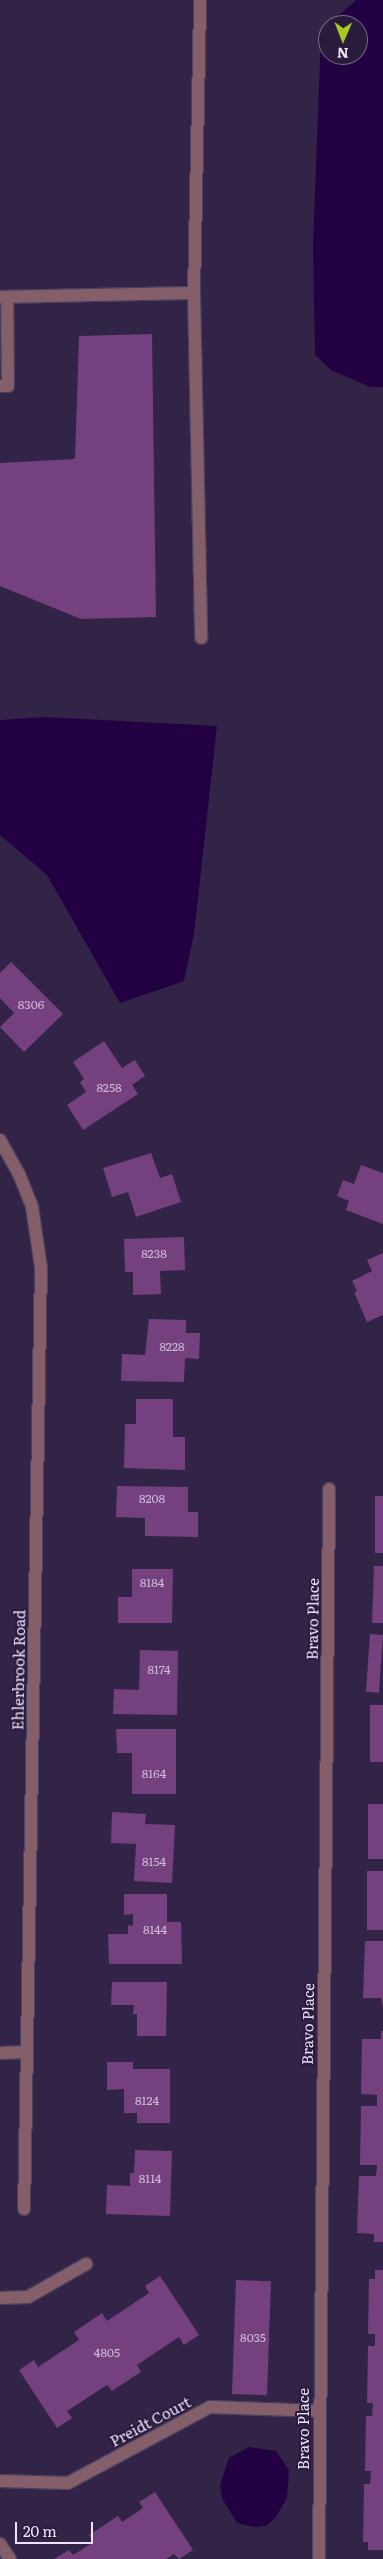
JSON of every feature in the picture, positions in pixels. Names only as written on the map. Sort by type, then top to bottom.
[{"type":"street","points":[[200,0],[194,293],[201,638]]},
{"type":"street","points":[[0,386],[8,386],[3,297],[194,293]]},
{"type":"street","name":"Ehlerbrook Road","points":[[0,1140],[19,1174],[32,1207],[41,1267],[24,2209]]},
{"type":"street","name":"Bravo Place","points":[[319,2559],[329,1489]]},
{"type":"street","points":[[0,2053],[27,2052]]},
{"type":"street","points":[[0,2298],[28,2297],[86,2264]]},
{"type":"street","name":"Preidt Court","points":[[0,2481],[68,2483],[210,2407],[320,2411]]},
{"type":"street","points":[[0,2544],[10,2559]]},
{"type":"shaded area","points":[[356,0],[383,0],[383,387],[370,387],[331,370],[315,355],[313,246],[320,65],[368,65],[368,15],[339,15]]},
{"type":"shaded area","points":[[44,717],[217,726],[194,934],[184,981],[120,1003],[47,875],[0,835],[0,720]]},
{"type":"shaded area","points":[[249,2447],[276,2451],[289,2470],[287,2498],[276,2517],[266,2526],[254,2527],[237,2523],[222,2498],[220,2485],[229,2458]]},
{"type":"building","points":[[152,334],[156,617],[81,619],[0,586],[0,463],[75,459],[79,336]]},
{"type":"building","points":[[11,962],[63,1014],[24,1052],[0,1027],[14,1013],[0,998],[0,973]]},
{"type":"building","points":[[104,1041],[122,1068],[135,1060],[145,1076],[132,1085],[138,1094],[83,1130],[67,1105],[86,1092],[80,1082],[84,1079],[73,1062]]},
{"type":"building","points":[[151,1153],[160,1178],[172,1174],[181,1202],[136,1217],[128,1192],[112,1197],[103,1168]]},
{"type":"building","points":[[361,1165],[383,1173],[383,1224],[346,1210],[349,1201],[337,1196],[343,1180],[354,1184]]},
{"type":"building","points":[[184,1237],[185,1270],[160,1271],[161,1294],[133,1295],[133,1272],[125,1272],[124,1239]]},
{"type":"building","points":[[383,1253],[383,1315],[367,1322],[354,1292],[357,1291],[352,1281],[372,1271],[367,1260]]},
{"type":"building","points":[[149,1319],[186,1320],[186,1333],[200,1333],[199,1359],[185,1358],[184,1382],[121,1381],[122,1354],[145,1355]]},
{"type":"building","points":[[136,1399],[173,1399],[173,1437],[185,1437],[185,1470],[124,1468],[125,1424],[136,1424]]},
{"type":"building","points":[[117,1486],[188,1487],[188,1512],[198,1512],[198,1537],[145,1536],[145,1518],[116,1517]]},
{"type":"building","points":[[375,1496],[383,1496],[383,1553],[375,1553]]},
{"type":"building","points":[[374,1566],[383,1566],[383,1623],[372,1623]]},
{"type":"building","points":[[132,1569],[173,1569],[172,1623],[118,1623],[118,1597],[132,1597]]},
{"type":"building","points":[[370,1634],[383,1635],[379,1693],[366,1692]]},
{"type":"building","points":[[140,1650],[178,1651],[177,1715],[113,1714],[114,1689],[139,1690]]},
{"type":"building","points":[[370,1705],[383,1705],[383,1762],[370,1762]]},
{"type":"building","points":[[116,1729],[176,1729],[176,1794],[132,1794],[132,1753],[117,1753]]},
{"type":"building","points":[[368,1804],[383,1804],[383,1859],[368,1859]]},
{"type":"building","points":[[112,1812],[146,1814],[145,1824],[175,1825],[172,1883],[134,1881],[136,1844],[111,1843]]},
{"type":"building","points":[[367,1871],[383,1871],[383,1930],[367,1930]]},
{"type":"building","points":[[124,1894],[167,1894],[167,1922],[181,1922],[182,1964],[109,1964],[108,1934],[128,1934],[128,1925],[133,1926],[133,1914],[124,1915]]},
{"type":"building","points":[[365,1941],[383,1941],[383,2007],[381,1998],[363,1998]]},
{"type":"building","points":[[112,1982],[167,1982],[166,2036],[137,2036],[137,2014],[133,2014],[134,2005],[111,2005]]},
{"type":"building","points":[[381,2031],[383,2031],[383,2242],[374,2242],[374,2234],[357,2233],[359,2176],[376,2176],[377,2165],[360,2165],[361,2106],[377,2106],[377,2095],[361,2094],[362,2039],[381,2039]]},
{"type":"building","points":[[107,2062],[133,2062],[133,2069],[170,2069],[170,2123],[137,2123],[137,2113],[124,2113],[124,2089],[107,2090]]},
{"type":"building","points":[[135,2150],[172,2151],[170,2216],[106,2214],[107,2185],[130,2186],[130,2173],[134,2173]]},
{"type":"building","points":[[375,2270],[383,2270],[383,2550],[368,2550],[368,2542],[363,2542],[364,2484],[370,2484],[371,2471],[365,2471],[366,2416],[372,2416],[373,2403],[367,2403],[368,2346],[375,2346],[375,2334],[368,2334],[369,2279],[375,2279]]},
{"type":"building","points":[[160,2276],[199,2335],[184,2345],[179,2337],[137,2365],[141,2372],[112,2391],[107,2385],[67,2411],[72,2418],[57,2428],[19,2370],[34,2360],[38,2367],[79,2340],[74,2332],[102,2313],[107,2321],[149,2293],[145,2286]]},
{"type":"building","points":[[236,2280],[271,2281],[267,2395],[232,2394]]},
{"type":"building","points":[[155,2492],[193,2550],[179,2559],[174,2554],[166,2559],[54,2559],[69,2550],[73,2555],[94,2542],[89,2535],[118,2516],[122,2522],[143,2508],[139,2502]]}]
